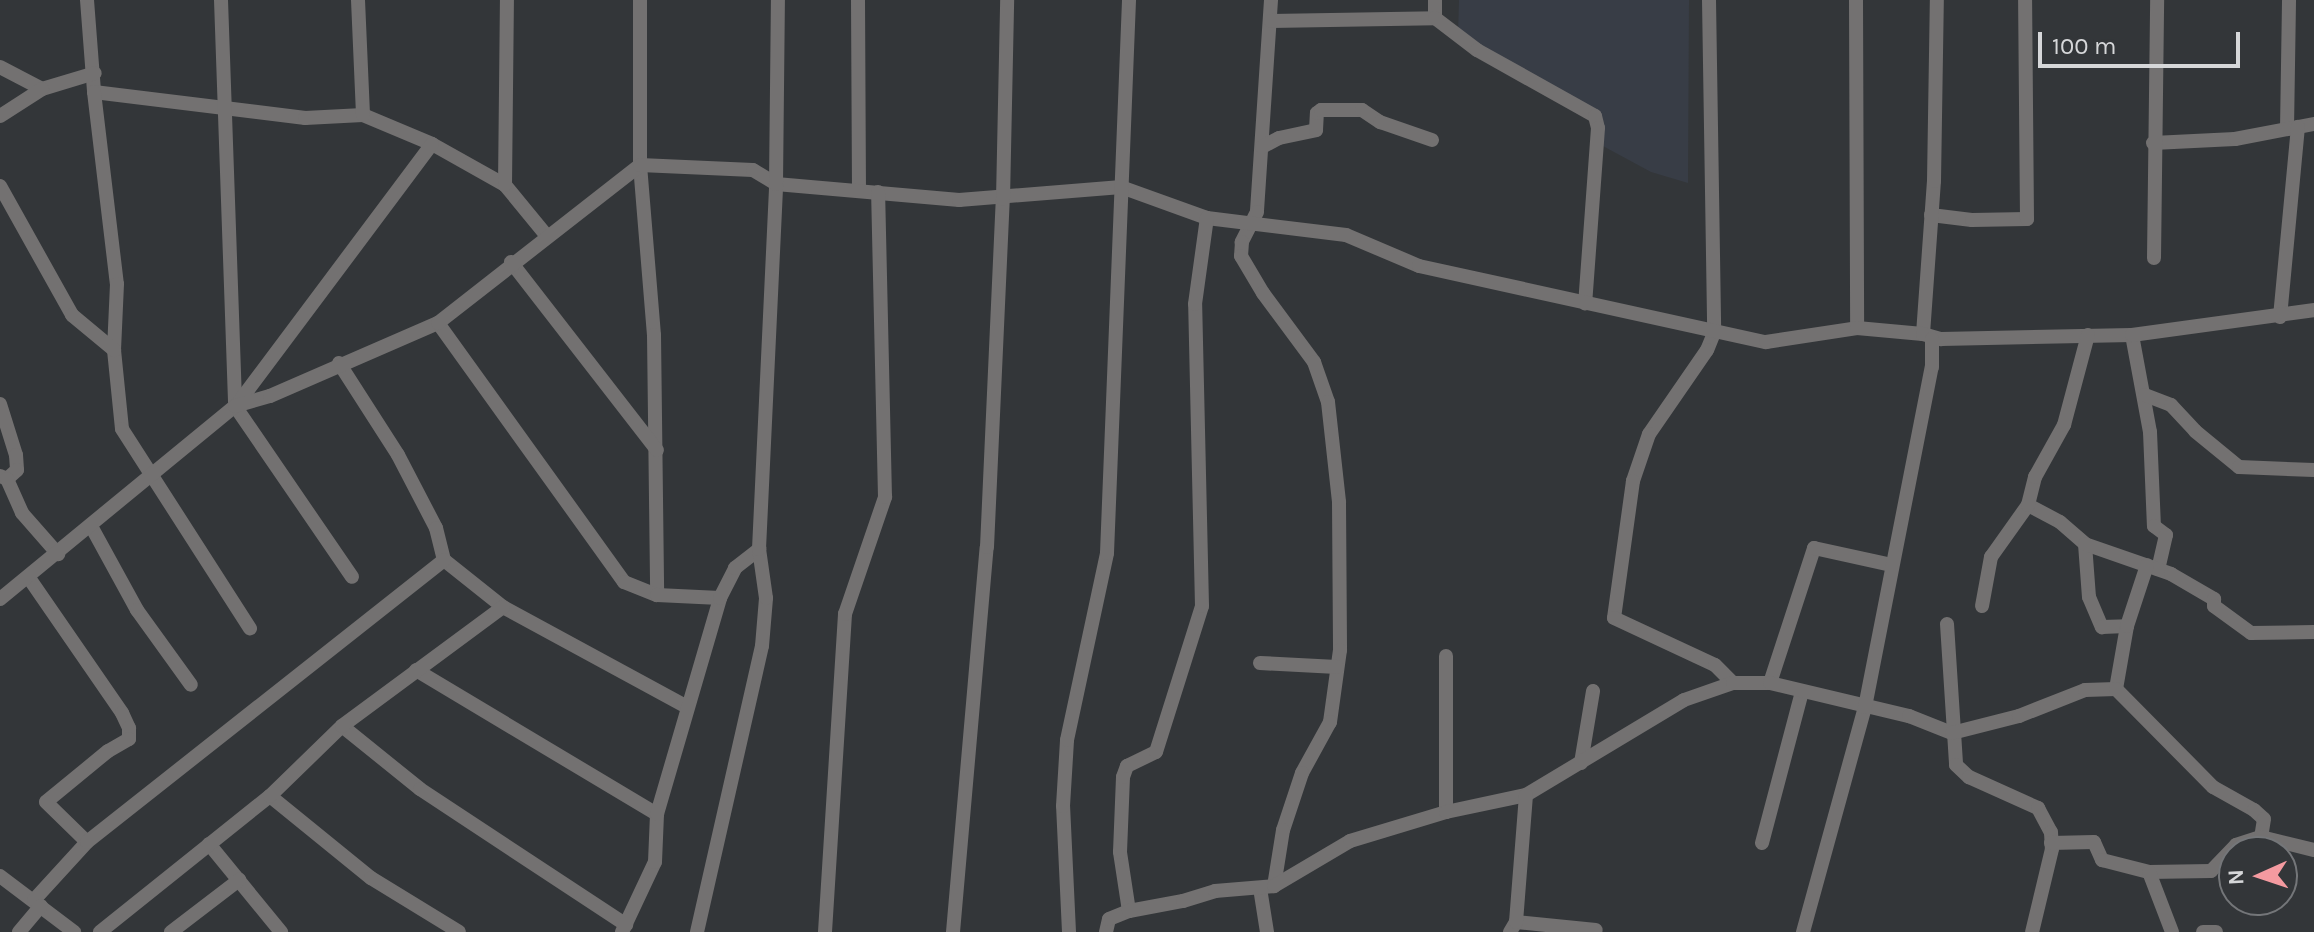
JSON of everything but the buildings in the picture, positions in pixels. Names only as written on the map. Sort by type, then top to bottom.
[{"type":"street","points":[[87,0],[95,73],[94,92],[117,284],[114,350],[122,429],[250,628]]},
{"type":"street","points":[[221,0],[235,406],[352,577]]},
{"type":"street","points":[[358,0],[363,115]]},
{"type":"street","points":[[505,185],[507,0]]},
{"type":"street","points":[[640,0],[640,165],[654,335],[657,595]]},
{"type":"street","points":[[697,932],[762,646],[766,598],[759,549],[776,184],[778,0]]},
{"type":"street","points":[[858,0],[859,190]]},
{"type":"street","points":[[953,932],[987,547],[1003,199],[1007,0]]},
{"type":"street","points":[[1069,932],[1063,806],[1067,740],[1107,553],[1129,0]]},
{"type":"street","points":[[1267,932],[1267,887],[1302,773],[1330,722],[1340,650],[1339,502],[1328,402],[1314,362],[1263,293],[1241,256],[1242,242],[1257,212],[1271,0]]},
{"type":"street","points":[[1435,0],[1435,18]]},
{"type":"street","points":[[1709,0],[1714,333],[1707,350],[1649,434],[1633,481],[1614,618],[1715,665],[1733,683]]},
{"type":"street","points":[[1856,0],[1857,328]]},
{"type":"street","points":[[1803,932],[1865,707],[1932,367],[1927,336],[1937,0]]},
{"type":"street","points":[[1931,215],[1972,220],[2027,219],[2025,0]]},
{"type":"street","points":[[2154,258],[2157,0]]},
{"type":"street","points":[[2280,317],[2293,128],[2289,0]]},
{"type":"street","points":[[1271,21],[1435,18],[1477,50],[1595,116],[1598,128],[1585,304]]},
{"type":"street","points":[[0,67],[42,89]]},
{"type":"street","points":[[0,116],[42,89],[95,73]]},
{"type":"street","points":[[94,92],[305,118],[363,115],[432,144],[505,185],[546,235]]},
{"type":"street","points":[[1262,147],[1279,138],[1316,130],[1317,113],[1321,110],[1362,110],[1380,122],[1432,140]]},
{"type":"street","points":[[2153,143],[2235,139],[2314,124]]},
{"type":"street","points":[[0,599],[235,406],[432,144]]},
{"type":"street","points":[[235,406],[270,396],[339,363],[438,323],[511,262],[640,165],[753,170],[776,184],[959,200],[1003,199],[1121,187],[1207,218],[1346,235],[1419,266],[1766,342],[1857,328],[1927,336],[2132,335],[2314,310]]},
{"type":"street","points":[[0,186],[72,315],[114,350]]},
{"type":"street","points":[[825,932],[845,614],[885,497],[878,192]]},
{"type":"street","points":[[1129,911],[1120,852],[1123,777],[1127,766],[1156,752],[1202,606],[1195,304],[1207,218]]},
{"type":"street","points":[[511,262],[657,450]]},
{"type":"street","points":[[438,323],[624,582],[657,595],[720,598]]},
{"type":"street","points":[[1982,606],[1991,557],[2028,505],[2035,477],[2064,425],[2088,335]]},
{"type":"street","points":[[2116,689],[2127,626],[2166,535],[2154,526],[2145,395],[2132,335]]},
{"type":"street","points":[[339,363],[398,455],[436,528],[444,560],[503,607],[687,707]]},
{"type":"street","points":[[2145,395],[2171,405],[2195,431],[2239,467],[2314,470]]},
{"type":"street","points":[[0,404],[16,455],[17,470],[4,478],[22,513],[58,554]]},
{"type":"street","points":[[2028,505],[2060,522],[2085,544],[2153,567],[2214,599],[2214,606],[2251,633],[2314,632]]},
{"type":"street","points":[[91,526],[137,610],[191,685]]},
{"type":"street","points":[[2085,544],[2089,597],[2102,627],[2127,626]]},
{"type":"street","points":[[1770,683],[1814,548],[1892,565]]},
{"type":"street","points":[[342,726],[420,789],[624,928],[655,862],[657,814],[720,598],[735,568],[759,549]]},
{"type":"street","points":[[19,932],[87,842],[444,560]]},
{"type":"street","points":[[29,578],[122,713],[129,728],[129,739],[108,751],[46,802],[87,842]]},
{"type":"street","points":[[100,932],[270,796],[342,726],[503,607]]},
{"type":"street","points":[[1947,624],[1956,765],[1969,777],[2038,808],[2051,832],[2032,932]]},
{"type":"street","points":[[1446,656],[1446,812]]},
{"type":"street","points":[[1260,663],[1337,667]]},
{"type":"street","points":[[416,670],[657,814]]},
{"type":"street","points":[[1106,932],[1109,919],[1129,911],[1183,901],[1215,891],[1267,887],[1350,841],[1446,812],[1526,795],[1684,700],[1733,683],[1770,683],[1909,716],[1952,733],[2019,716],[2085,690],[2116,689],[2213,787],[2264,819],[2261,836]]},
{"type":"street","points":[[1581,763],[1593,691]]},
{"type":"street","points":[[1762,843],[1802,692]]},
{"type":"street","points":[[1526,795],[1513,927],[1596,930]]},
{"type":"street","points":[[270,796],[371,878],[459,932]]},
{"type":"street","points":[[2051,843],[2094,842],[2102,860],[2149,872],[2211,871],[2218,864]]},
{"type":"street","points":[[209,844],[281,932]]},
{"type":"street","points":[[2149,872],[2172,932]]},
{"type":"street","points":[[0,876],[74,932]]},
{"type":"street","points":[[171,932],[239,880]]},
{"type":"street","points":[[2203,932],[2216,932]]},
{"type":"shaded area","points":[[1459,0],[1689,0],[1688,183],[1651,172],[1601,145],[1603,119],[1458,34]]}]
